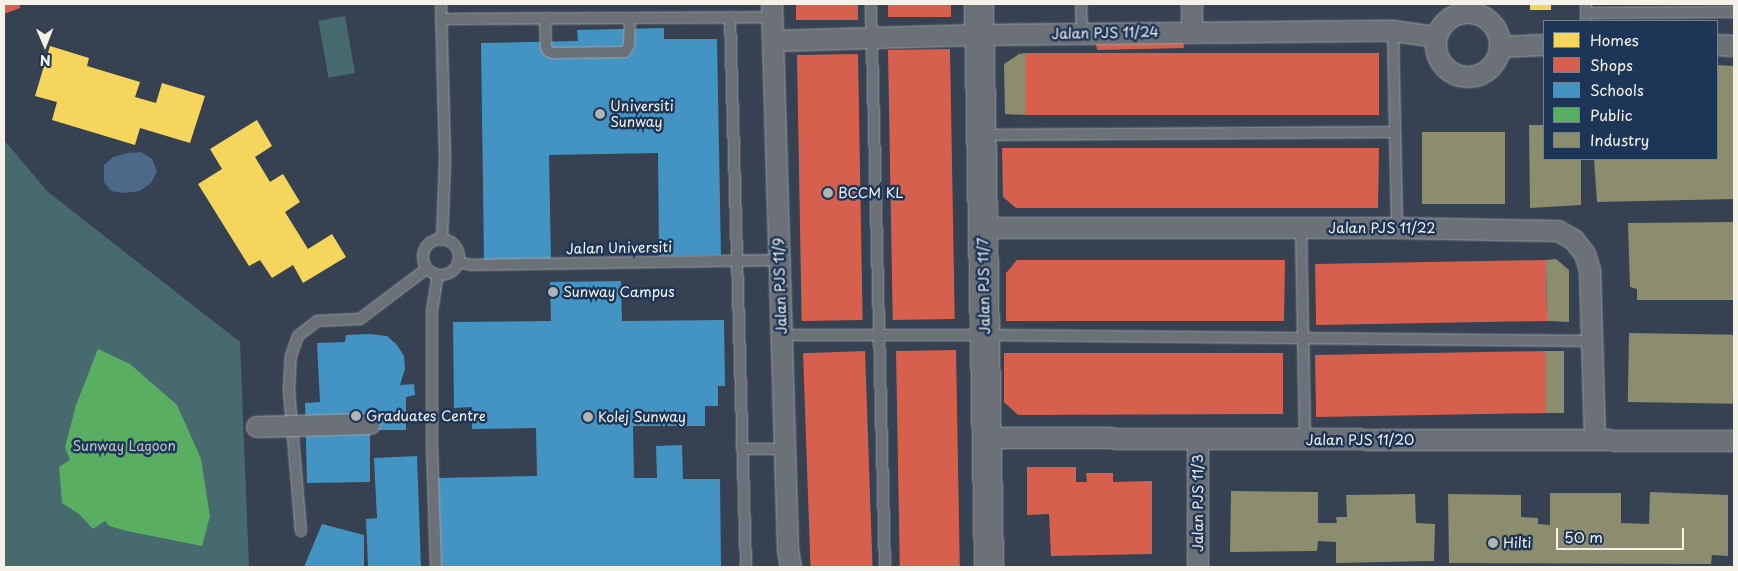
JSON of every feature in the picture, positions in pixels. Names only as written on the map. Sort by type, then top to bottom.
[{"type":"street","name":"Jalan PJS 11/7","points":[[979,4],[990,567]]},
{"type":"street","points":[[1192,4],[1192,32]]},
{"type":"street","name":"Jalan PJS 11/9","points":[[772,10],[788,549],[791,567]]},
{"type":"street","points":[[1468,12],[1483,17],[1495,26],[1501,47],[1493,66],[1474,77],[1462,77],[1452,74],[1438,58],[1436,37],[1440,27],[1448,19],[1468,12]]},
{"type":"street","name":"Jalan PJS 11/24","points":[[773,41],[979,35],[1192,32],[1393,31],[1436,37]]},
{"type":"street","points":[[1501,47],[1543,44]]},
{"type":"street","points":[[1718,45],[1734,46]]},
{"type":"street","name":"Jalan PJS 11/22","points":[[982,228],[1397,228],[1558,231],[1574,240],[1585,254],[1590,270],[1594,440]]},
{"type":"street","points":[[257,427],[370,424]]},
{"type":"street","name":"Jalan PJS 11/20","points":[[987,438],[1734,441]]},
{"type":"street","name":"Jalan PJS 11/3","points":[[1198,440],[1198,567]]},
{"type":"lane","points":[[441,4],[445,162],[442,240]]},
{"type":"lane","points":[[871,4],[886,567]]},
{"type":"lane","points":[[1081,4],[1082,34]]},
{"type":"lane","points":[[441,18],[730,18],[772,10]]},
{"type":"lane","points":[[1586,13],[1734,12]]},
{"type":"lane","points":[[545,18],[546,47],[548,51],[553,53],[625,52],[629,45],[630,18]]},
{"type":"lane","points":[[730,18],[746,567]]},
{"type":"lane","points":[[1393,31],[1397,228]]},
{"type":"lane","points":[[981,135],[1395,132]]},
{"type":"lane","points":[[1302,228],[1305,440]]},
{"type":"lane","points":[[435,240],[442,240],[455,246],[458,251],[458,262],[452,272],[438,275],[426,269],[422,258],[426,247],[435,240]]},
{"type":"lane","name":"Jalan Universiti","points":[[458,262],[471,265],[780,260]]},
{"type":"lane","points":[[301,531],[289,390],[291,356],[298,336],[317,321],[360,319],[426,269]]},
{"type":"lane","points":[[436,567],[432,450],[432,311],[438,275]]},
{"type":"lane","points":[[782,335],[985,335],[1592,341]]},
{"type":"lane","points":[[742,449],[785,449]]},
{"type":"green space","points":[[345,16],[355,73],[328,78],[318,21]]},
{"type":"green space","name":"Sunway Lagoon","points":[[4,140],[48,192],[240,342],[249,567],[4,567]]},
{"type":"water","points":[[141,152],[152,159],[157,171],[151,183],[140,191],[123,193],[111,191],[104,182],[104,165],[113,157]]},
{"type":"building: Homes","points":[[1530,4],[1551,4],[1551,10],[1530,10]]},
{"type":"building: Homes","points":[[50,46],[89,58],[87,66],[140,82],[135,97],[156,103],[162,83],[205,96],[190,143],[140,128],[135,145],[52,120],[57,102],[35,96]]},
{"type":"building: Homes","points":[[257,120],[272,146],[255,157],[270,182],[283,174],[300,202],[285,212],[308,249],[332,234],[346,257],[303,283],[293,265],[272,278],[260,260],[249,266],[198,184],[222,169],[210,149]]},
{"type":"building: Shops","points":[[4,4],[20,4],[20,8],[4,14]]},
{"type":"building: Shops","points":[[796,4],[858,4],[858,20],[796,20]]},
{"type":"building: Shops","points":[[888,4],[951,4],[951,17],[888,17]]},
{"type":"building: Shops","points":[[1095,37],[1183,40],[1184,48],[1097,50]]},
{"type":"building: Shops","points":[[950,49],[955,319],[893,320],[888,50]]},
{"type":"building: Shops","points":[[1025,53],[1379,53],[1379,115],[1025,115]]},
{"type":"building: Shops","points":[[858,54],[863,320],[802,321],[797,55]]},
{"type":"building: Shops","points":[[1002,148],[1379,148],[1378,208],[1016,208],[1003,197]]},
{"type":"building: Shops","points":[[1017,260],[1285,260],[1284,321],[1006,321],[1006,273]]},
{"type":"building: Shops","points":[[1546,260],[1547,321],[1316,325],[1315,264]]},
{"type":"building: Shops","points":[[956,350],[960,567],[900,567],[896,351]]},
{"type":"building: Shops","points":[[865,351],[873,567],[811,567],[803,353]]},
{"type":"building: Shops","points":[[1546,351],[1547,413],[1316,417],[1315,355]]},
{"type":"building: Shops","points":[[1004,353],[1283,353],[1283,414],[1018,415],[1004,402]]},
{"type":"building: Shops","points":[[1027,467],[1076,467],[1076,482],[1087,482],[1086,473],[1113,473],[1113,482],[1152,481],[1152,554],[1051,556],[1049,514],[1027,515]]},
{"type":"building: Schools","name":"Universiti Sunway","points":[[664,28],[664,39],[717,39],[721,255],[659,256],[658,153],[549,155],[551,259],[484,260],[481,43],[578,41],[577,30]]},
{"type":"building: Schools","name":"Kolej Sunway","points":[[621,281],[622,321],[724,320],[725,386],[718,386],[718,406],[705,406],[705,426],[633,426],[634,478],[657,478],[656,446],[682,445],[683,479],[720,479],[721,567],[438,567],[437,478],[537,476],[536,428],[472,429],[472,407],[454,408],[453,322],[551,321],[550,282]]},
{"type":"building: Schools","name":"Graduates Centre","points":[[369,334],[387,336],[397,345],[404,356],[405,369],[400,385],[414,384],[415,395],[406,397],[406,430],[370,430],[370,482],[307,483],[305,403],[320,402],[317,343],[345,342],[346,335]]},
{"type":"building: Schools","points":[[417,456],[421,567],[368,567],[366,519],[377,518],[374,458]]},
{"type":"building: Schools","points":[[322,524],[364,535],[364,567],[304,567]]},
{"type":"building: Public","points":[[98,349],[130,364],[177,405],[201,459],[210,516],[202,546],[127,531],[109,526],[105,521],[93,529],[79,514],[62,503],[59,467],[70,460],[65,447],[76,405]]},
{"type":"building: Industry","points":[[1025,53],[1025,115],[1005,114],[1004,64],[1019,54]]},
{"type":"building: Industry","points":[[1718,65],[1734,66],[1734,199],[1597,202],[1594,160],[1718,160]]},
{"type":"building: Industry","points":[[1529,125],[1543,125],[1543,160],[1581,160],[1581,205],[1530,208]]},
{"type":"building: Industry","points":[[1422,132],[1505,132],[1505,204],[1422,204]]},
{"type":"building: Industry","points":[[1734,222],[1734,300],[1637,300],[1637,289],[1630,287],[1628,223]]},
{"type":"building: Industry","points":[[1556,259],[1569,270],[1569,322],[1547,321],[1546,260]]},
{"type":"building: Industry","points":[[1629,333],[1734,335],[1733,404],[1628,402]]},
{"type":"building: Industry","points":[[1546,351],[1564,351],[1564,413],[1546,413]]},
{"type":"building: Industry","points":[[1231,491],[1318,492],[1318,523],[1337,523],[1336,517],[1347,517],[1346,495],[1415,494],[1416,523],[1435,524],[1434,561],[1336,563],[1336,542],[1318,541],[1317,551],[1230,552]]},
{"type":"building: Industry","points":[[1650,492],[1728,495],[1728,556],[1712,555],[1711,564],[1449,563],[1448,494],[1521,495],[1521,517],[1538,518],[1538,524],[1550,525],[1550,493],[1621,493],[1621,523],[1649,524]]},
{"type":"place","name":"Universiti Sunway","points":[[600,114]]},
{"type":"place","name":"BCCM KL","points":[[828,193]]},
{"type":"place","name":"Sunway Campus","points":[[553,292]]},
{"type":"place","name":"Graduates Centre","points":[[356,416]]},
{"type":"place","name":"Kolej Sunway","points":[[588,417]]},
{"type":"place","name":"Hilti","points":[[1493,543]]}]
